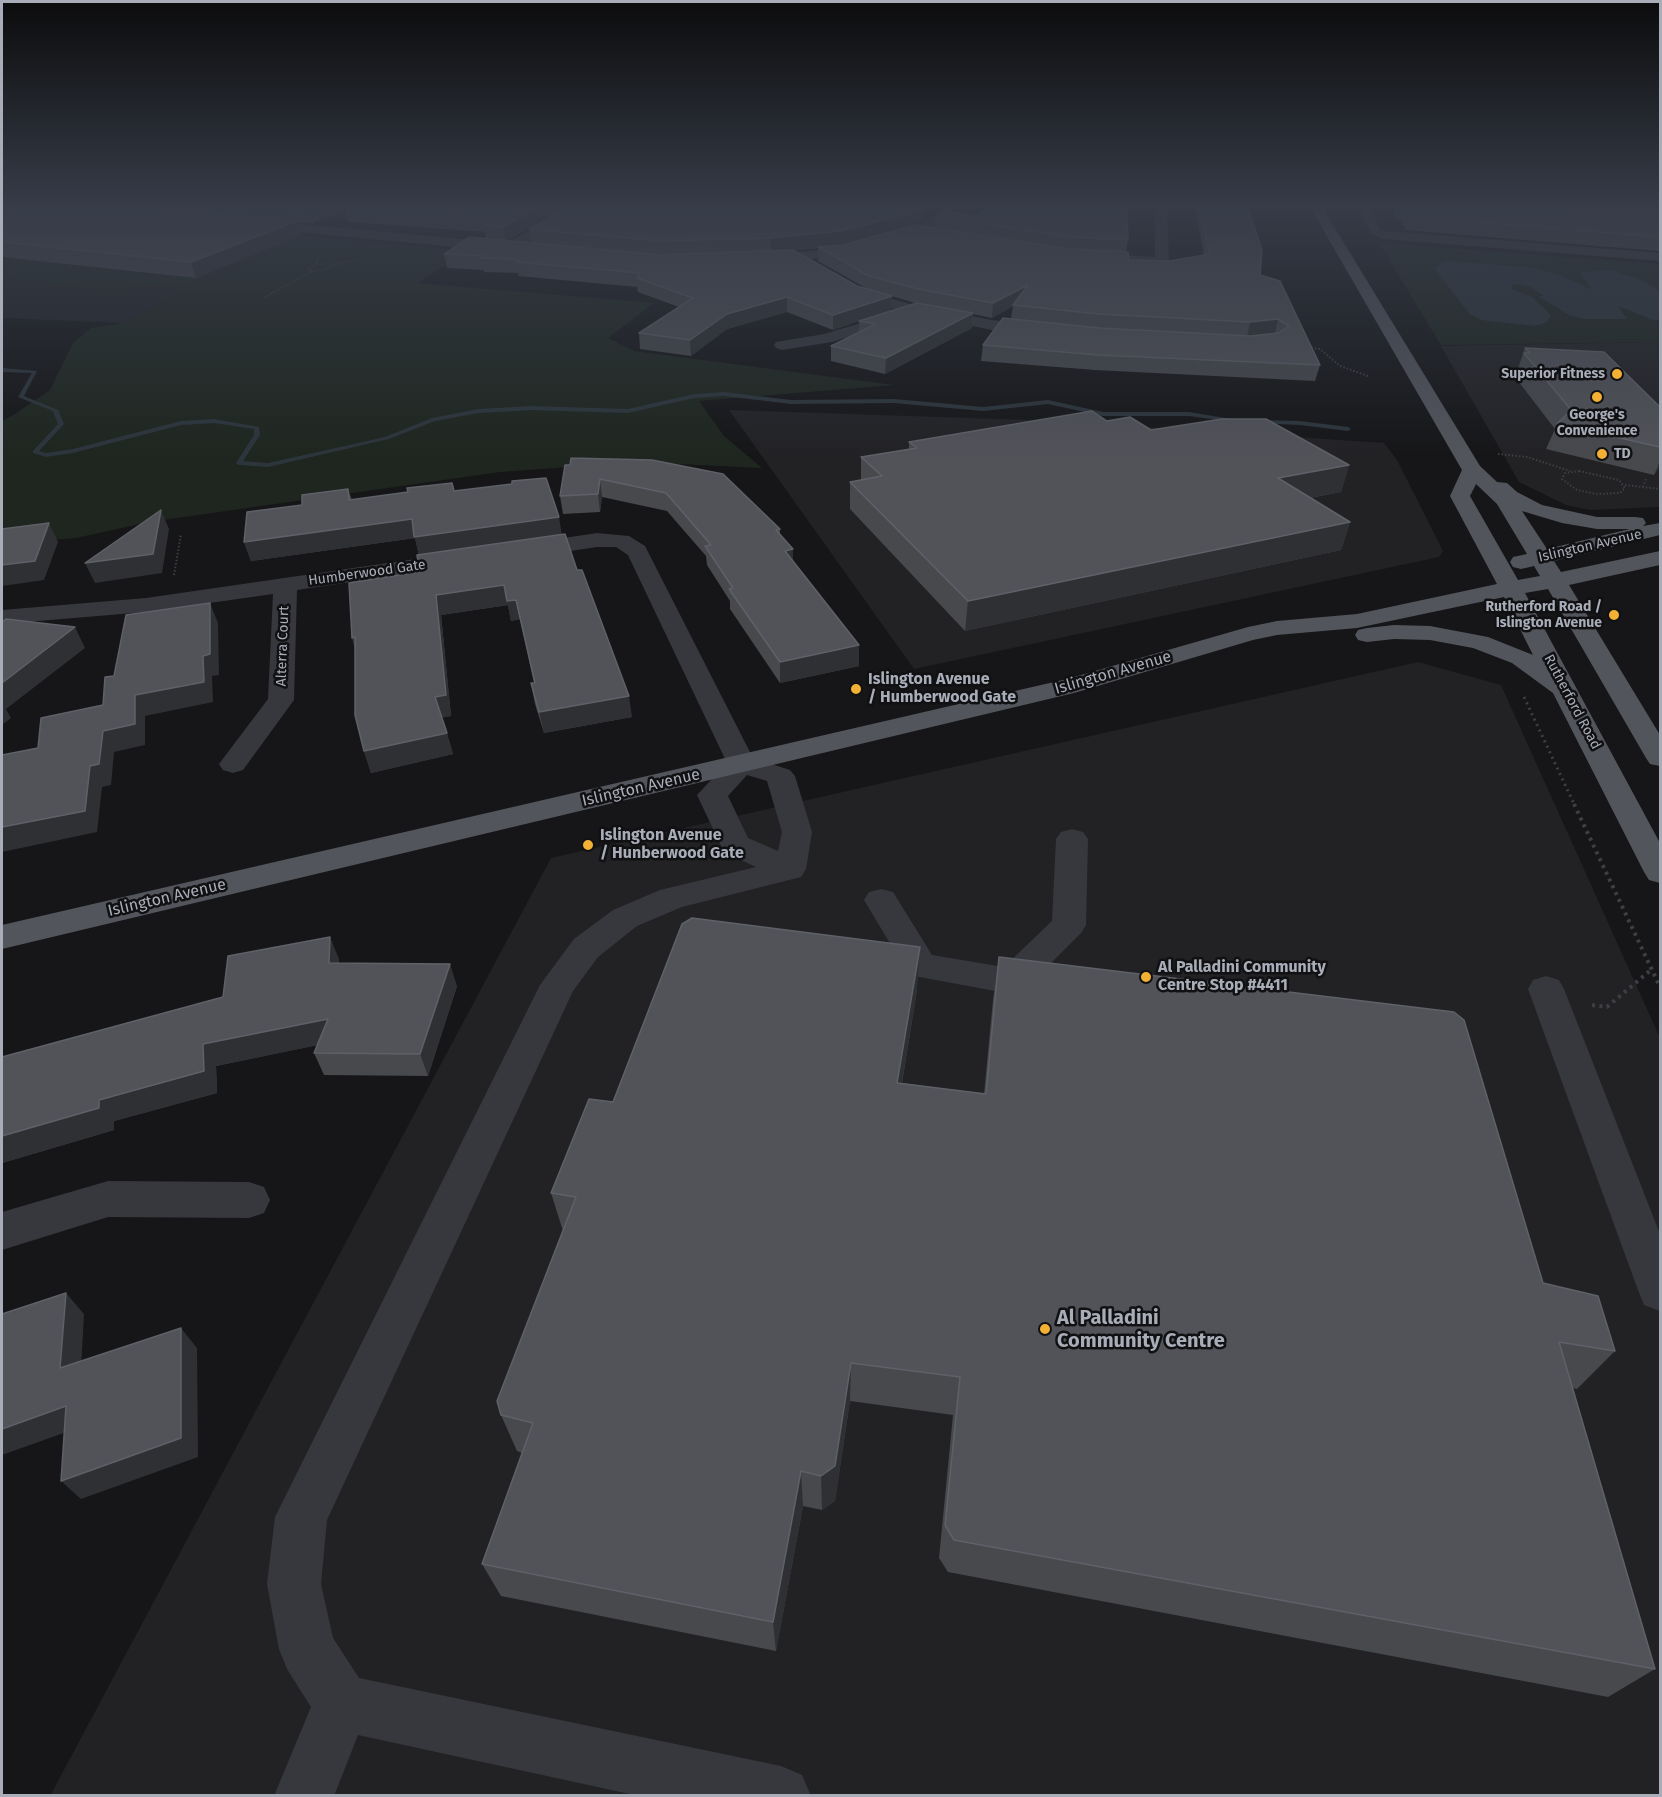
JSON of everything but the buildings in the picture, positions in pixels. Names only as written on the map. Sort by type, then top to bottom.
[{"type":"main road","points":[[1366,291],[1468,462],[1505,500],[1556,580],[1660,758]]},
{"type":"main road","points":[[1468,462],[1510,496],[1535,509],[1562,518],[1597,523],[1630,523],[1660,518]]},
{"type":"main road","name":"Rutherford Road","points":[[1468,462],[1460,496],[1568,695],[1660,872]]},
{"type":"main road","name":"Islington Avenue","points":[[2,937],[1074,685],[1248,634],[1277,628],[1357,621],[1505,577],[1541,557],[1660,529]]},
{"type":"main road","name":"Islington Avenue","points":[[1505,577],[1556,580],[1660,558]]},
{"type":"main road","points":[[1248,634],[1313,640],[1394,632],[1460,637],[1495,646],[1521,658],[1568,695]]},
{"type":"street","points":[[855,291],[915,310],[992,325],[1062,332]]},
{"type":"street","points":[[782,345],[826,339],[915,310]]},
{"type":"street","name":"Humberwood Gate","points":[[2,617],[146,605],[597,540],[621,541],[637,551],[742,764]]},
{"type":"street","name":"Alterra Court","points":[[233,764],[281,700],[285,585]]},
{"type":"street","points":[[742,764],[780,776],[797,832],[790,869],[735,845],[712,795],[742,764]]},
{"type":"street","points":[[881,900],[921,966],[1011,981],[1069,925],[1072,839]]},
{"type":"street","points":[[781,1796],[342,1703],[308,1649],[294,1584],[301,1517],[558,985],[586,948],[625,918],[672,898],[790,869]]},
{"type":"street","points":[[1548,994],[1660,1290]]},
{"type":"street","points":[[2,1231],[108,1199],[249,1200]]},
{"type":"street","points":[[304,1796],[342,1703]]},
{"type":"path","points":[[265,297],[276,291]]},
{"type":"path","points":[[1298,345],[1320,349],[1340,366],[1368,376]]},
{"type":"path","points":[[1498,454],[1527,457],[1571,472],[1601,473],[1624,484],[1660,489]]},
{"type":"path","points":[[1571,472],[1562,476],[1564,483],[1586,492],[1605,495],[1620,493],[1625,488],[1624,484]]},
{"type":"path","points":[[1643,487],[1646,479]]},
{"type":"path","points":[[174,578],[181,534]]},
{"type":"path","points":[[1520,689],[1660,987]]},
{"type":"path","points":[[1548,994],[1607,1007],[1652,969]]},
{"type":"shaded area","points":[[2,291],[189,291],[124,323],[2,318]]},
{"type":"shaded area","points":[[188,291],[511,291],[654,303],[608,338],[634,351],[894,385],[699,401],[724,436],[762,468],[637,462],[500,472],[149,522],[76,538],[2,544],[2,421],[50,390],[73,343],[91,328],[124,323]]},
{"type":"shaded area","points":[[1408,291],[1660,291],[1660,342],[1441,345]]},
{"type":"shaded area","points":[[1452,291],[1517,291],[1532,297],[1551,315],[1547,322],[1535,326],[1481,320],[1469,313]]},
{"type":"shaded area","points":[[1537,291],[1659,291],[1660,320],[1653,320],[1618,306],[1627,319],[1585,319],[1569,315],[1538,296],[1544,296]]},
{"type":"shaded area","points":[[1660,342],[1660,507],[1590,510],[1566,505],[1519,482],[1441,346]]},
{"type":"shaded area","points":[[729,410],[1058,421],[1384,443],[1397,460],[1443,551],[1439,557],[914,669]]},
{"type":"shaded area","points":[[1418,662],[1501,685],[1660,1038],[1660,1795],[50,1796],[551,858]]},
{"type":"waterway","points":[[2,370],[35,372],[21,397],[55,410],[61,424],[35,452],[46,455],[73,451],[181,423],[214,421],[257,428],[257,435],[239,463],[268,465],[387,438],[434,419],[479,411],[531,408],[628,411],[694,396],[724,394],[791,402],[894,401],[983,409],[1048,402],[1103,414],[1189,414],[1234,420]]},
{"type":"waterway","points":[[1258,422],[1300,423],[1348,429]]},
{"type":"place","name":"Superior Fitness","points":[[1617,374]]},
{"type":"place","name":"George's Convenience","points":[[1597,397]]},
{"type":"place","name":"TD","points":[[1602,454]]},
{"type":"place","name":"Rutherford Road / Islington Avenue","points":[[1614,615]]},
{"type":"place","name":"Islington Avenue / Humberwood Gate","points":[[856,689]]},
{"type":"place","name":"Islington Avenue / Hunberwood Gate","points":[[588,845]]},
{"type":"place","name":"Al Palladini Community Centre Stop #4411","points":[[1146,977]]},
{"type":"place","name":"Al Palladini Community Centre","points":[[1045,1329]]}]
